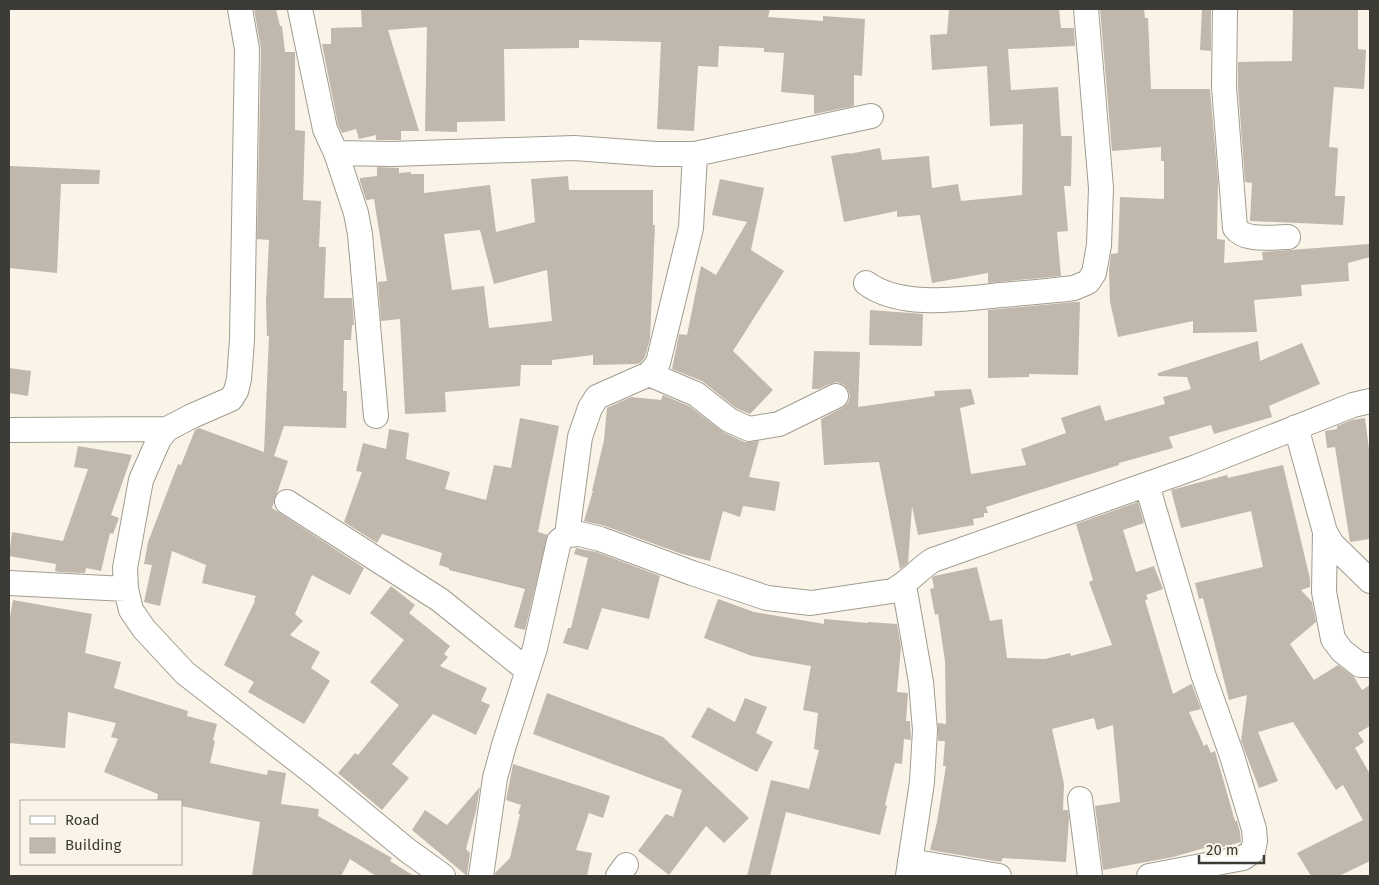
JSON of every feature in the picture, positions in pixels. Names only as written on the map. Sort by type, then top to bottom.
[{"type":"street","points":[[9,430],[166,429],[231,399],[236,391],[239,379],[242,320],[247,58],[240,9]]},
{"type":"street","points":[[300,9],[326,129],[356,212],[376,416]]},
{"type":"street","points":[[866,283],[876,290],[911,299],[955,300],[1074,288],[1088,282],[1094,273],[1099,245],[1101,188],[1086,9]]},
{"type":"street","points":[[1224,9],[1224,87],[1235,228],[1239,233],[1247,236],[1288,237]]},
{"type":"street","points":[[336,153],[392,154],[574,148],[656,154],[695,154],[870,116]]},
{"type":"street","points":[[568,535],[580,437],[590,408],[597,397],[649,374],[658,363],[691,228],[695,154]]},
{"type":"street","points":[[649,374],[696,394],[729,420],[748,429],[779,424],[836,396]]},
{"type":"street","points":[[481,876],[495,778],[535,648],[559,541],[568,535],[580,534],[600,539],[766,598],[810,603],[892,591],[904,585],[919,569],[933,560],[1147,485],[1353,405],[1370,401]]},
{"type":"street","points":[[1296,428],[1325,532],[1332,544],[1370,580]]},
{"type":"street","points":[[166,429],[159,439],[141,480],[125,568],[126,588],[131,610],[144,629],[184,673],[316,775],[407,850],[443,876]]},
{"type":"street","points":[[1147,485],[1203,674],[1232,756],[1254,829],[1255,841],[1253,851],[1243,858],[1149,876]]},
{"type":"street","points":[[287,502],[440,600],[527,670]]},
{"type":"street","points":[[1325,532],[1324,592],[1333,639],[1342,651],[1360,665],[1370,665]]},
{"type":"street","points":[[9,583],[126,588]]},
{"type":"street","points":[[904,585],[921,682],[925,730],[922,782],[909,869],[1000,876]]},
{"type":"street","points":[[1080,799],[1090,876]]},
{"type":"building","points":[[254,9],[276,9],[280,26],[282,26],[285,52],[295,52],[295,130],[305,131],[303,200],[321,201],[319,247],[326,247],[324,298],[352,298],[354,325],[352,325],[351,340],[344,340],[343,391],[347,391],[346,428],[284,426],[274,456],[288,461],[272,508],[364,568],[350,595],[312,575],[295,614],[303,621],[290,635],[320,652],[311,668],[330,681],[304,724],[248,692],[254,682],[224,665],[256,596],[202,583],[206,565],[172,551],[160,606],[144,602],[152,565],[144,564],[148,542],[178,464],[181,465],[195,430],[199,428],[264,452],[269,336],[267,336],[266,302],[269,240],[257,239],[261,49]]},
{"type":"building","points":[[361,9],[770,9],[768,17],[823,21],[823,16],[865,19],[862,76],[854,75],[854,106],[814,114],[814,95],[781,92],[784,53],[764,52],[764,48],[719,46],[718,67],[698,66],[694,131],[657,129],[661,42],[579,40],[579,48],[504,49],[505,121],[457,122],[457,132],[425,131],[427,27],[388,30],[419,131],[401,131],[401,140],[376,140],[376,135],[359,139],[356,129],[342,133],[338,125],[322,44],[331,44],[331,28],[362,27]]},
{"type":"building","points":[[949,9],[1059,9],[1061,28],[1074,28],[1075,46],[1008,49],[1011,90],[1058,87],[1061,136],[1072,136],[1071,186],[1064,186],[1068,231],[1057,232],[1061,276],[988,283],[988,273],[932,283],[920,215],[897,217],[897,211],[844,222],[831,156],[880,148],[882,160],[929,156],[932,188],[958,184],[961,201],[1022,195],[1023,124],[990,126],[987,66],[932,70],[930,35],[947,34]]},
{"type":"building","points":[[1100,9],[1144,9],[1145,18],[1148,18],[1151,89],[1210,89],[1218,181],[1217,239],[1225,240],[1224,263],[1263,260],[1262,252],[1370,244],[1370,257],[1348,263],[1349,281],[1301,285],[1302,296],[1254,300],[1257,332],[1193,333],[1193,321],[1118,337],[1110,302],[1109,270],[1111,254],[1118,253],[1120,197],[1164,199],[1164,161],[1161,161],[1161,147],[1112,151]]},
{"type":"building","points":[[1202,9],[1211,10],[1211,51],[1200,50]]},
{"type":"building","points":[[1293,9],[1358,9],[1358,49],[1366,50],[1364,89],[1334,87],[1329,147],[1338,148],[1335,196],[1345,196],[1343,225],[1250,221],[1252,183],[1245,182],[1238,62],[1292,61]]},
{"type":"building","points":[[9,166],[100,170],[99,184],[61,184],[57,273],[9,268]]},
{"type":"building","points":[[377,167],[399,168],[399,173],[424,174],[424,193],[490,185],[496,232],[535,222],[531,179],[568,176],[569,190],[653,190],[653,225],[655,225],[650,339],[645,357],[640,363],[636,364],[593,365],[593,355],[552,360],[552,365],[521,365],[520,386],[445,392],[446,412],[405,414],[400,319],[381,321],[378,282],[387,281],[374,199],[366,200],[360,181],[360,178],[377,176]],"holes":[[[480,230],[494,284],[547,270],[552,321],[489,328],[484,286],[452,290],[444,234]]]},
{"type":"building","points":[[720,179],[764,188],[751,250],[784,271],[733,351],[773,390],[750,414],[736,408],[702,381],[672,369],[679,334],[687,335],[701,266],[716,275],[747,222],[712,215]]},
{"type":"building","points":[[1080,302],[1078,375],[1029,374],[1029,377],[988,378],[988,310]]},
{"type":"building","points":[[870,310],[923,314],[922,346],[869,345]]},
{"type":"building","points":[[1258,341],[1260,361],[1302,343],[1320,384],[1269,406],[1272,417],[1214,434],[1211,425],[1169,437],[1173,448],[1119,463],[1119,465],[986,507],[988,513],[984,513],[984,517],[973,519],[974,525],[918,535],[912,506],[908,563],[900,569],[879,462],[824,465],[821,419],[842,408],[848,403],[850,396],[844,385],[837,382],[819,389],[812,389],[814,351],[860,352],[858,407],[935,396],[934,391],[971,389],[975,404],[960,408],[971,474],[1026,465],[1021,449],[1066,433],[1061,418],[1100,405],[1105,421],[1165,404],[1163,397],[1191,389],[1187,377],[1158,376],[1158,373]]},
{"type":"building","points":[[9,368],[31,371],[28,396],[9,393]]},
{"type":"building","points":[[663,395],[689,406],[723,432],[744,442],[759,441],[749,477],[780,482],[775,511],[743,506],[740,517],[723,511],[710,561],[682,554],[605,526],[584,521],[593,491],[604,440],[607,408],[631,397],[661,400]]},
{"type":"building","points":[[520,418],[559,426],[538,532],[548,535],[525,630],[514,627],[525,589],[449,570],[449,568],[439,565],[442,553],[382,534],[377,543],[344,522],[362,472],[356,471],[363,443],[386,449],[389,429],[409,433],[406,459],[450,472],[445,489],[486,500],[494,465],[511,468]]},
{"type":"building","points":[[1365,418],[1370,457],[1370,539],[1350,542],[1335,447],[1327,448],[1325,431],[1337,429],[1337,426],[1352,420]]},
{"type":"building","points":[[78,446],[132,455],[111,515],[119,518],[113,534],[110,533],[101,571],[86,568],[85,573],[59,572],[55,571],[56,564],[9,556],[12,532],[63,541],[88,469],[74,467]]},
{"type":"building","points":[[1283,465],[1310,579],[1310,587],[1301,590],[1312,602],[1316,622],[1290,644],[1314,680],[1338,665],[1354,677],[1362,690],[1370,685],[1370,726],[1358,733],[1364,742],[1355,748],[1370,774],[1370,861],[1339,876],[1311,876],[1297,853],[1363,820],[1343,785],[1336,790],[1293,722],[1258,732],[1278,781],[1259,788],[1241,741],[1247,695],[1229,700],[1203,598],[1199,599],[1195,583],[1263,567],[1251,511],[1181,528],[1171,490],[1227,475],[1228,478]]},
{"type":"building","points":[[1138,502],[1144,523],[1123,530],[1136,572],[1154,566],[1163,589],[1146,595],[1148,599],[1145,600],[1173,694],[1192,685],[1201,709],[1189,712],[1204,746],[1207,744],[1211,753],[1215,751],[1235,821],[1237,821],[1241,842],[1216,849],[1215,845],[1173,857],[1103,870],[1095,806],[1120,802],[1113,725],[1097,730],[1094,718],[1052,729],[1064,784],[1063,810],[1068,810],[1069,818],[1066,862],[1003,858],[1001,862],[930,850],[937,822],[946,766],[943,766],[945,741],[938,741],[938,723],[946,724],[945,661],[938,614],[935,615],[930,589],[934,588],[932,578],[977,567],[990,621],[1002,619],[1007,658],[1045,659],[1070,653],[1071,656],[1112,645],[1089,582],[1093,580],[1076,524]]},
{"type":"building","points":[[576,548],[596,552],[660,576],[649,619],[602,608],[588,650],[563,643],[568,628],[571,628],[588,558],[574,554]]},
{"type":"building","points":[[391,586],[415,605],[409,613],[450,646],[444,654],[448,657],[440,666],[487,688],[481,701],[490,705],[476,735],[433,714],[392,764],[409,778],[382,810],[338,773],[355,753],[358,755],[399,705],[370,682],[404,640],[370,613]]},
{"type":"building","points":[[718,599],[754,612],[824,624],[824,619],[897,624],[901,647],[897,692],[908,693],[906,721],[910,721],[911,740],[904,739],[902,764],[895,763],[880,835],[786,812],[770,876],[747,876],[771,780],[809,789],[819,750],[814,749],[818,713],[803,710],[811,666],[752,656],[704,638]]},
{"type":"building","points":[[13,600],[92,614],[85,653],[121,662],[114,688],[188,711],[187,716],[217,724],[210,763],[267,775],[268,770],[286,773],[281,804],[319,809],[318,816],[392,858],[390,861],[414,876],[376,876],[350,859],[341,876],[252,876],[260,822],[182,806],[182,800],[157,800],[158,794],[104,772],[118,739],[111,737],[116,723],[68,712],[65,748],[9,743],[9,622]]},
{"type":"building","points":[[547,693],[663,737],[749,818],[724,843],[706,826],[669,875],[638,851],[666,814],[673,817],[682,790],[533,734]]},
{"type":"building","points":[[745,698],[767,707],[756,733],[773,742],[757,772],[691,737],[708,707],[735,722]]},
{"type":"building","points":[[513,764],[610,796],[603,818],[589,813],[576,850],[592,853],[587,876],[495,876],[495,873],[510,858],[520,814],[518,814],[521,805],[506,800]]},
{"type":"building","points":[[480,787],[466,849],[470,853],[467,876],[412,830],[425,810],[447,825]]}]
